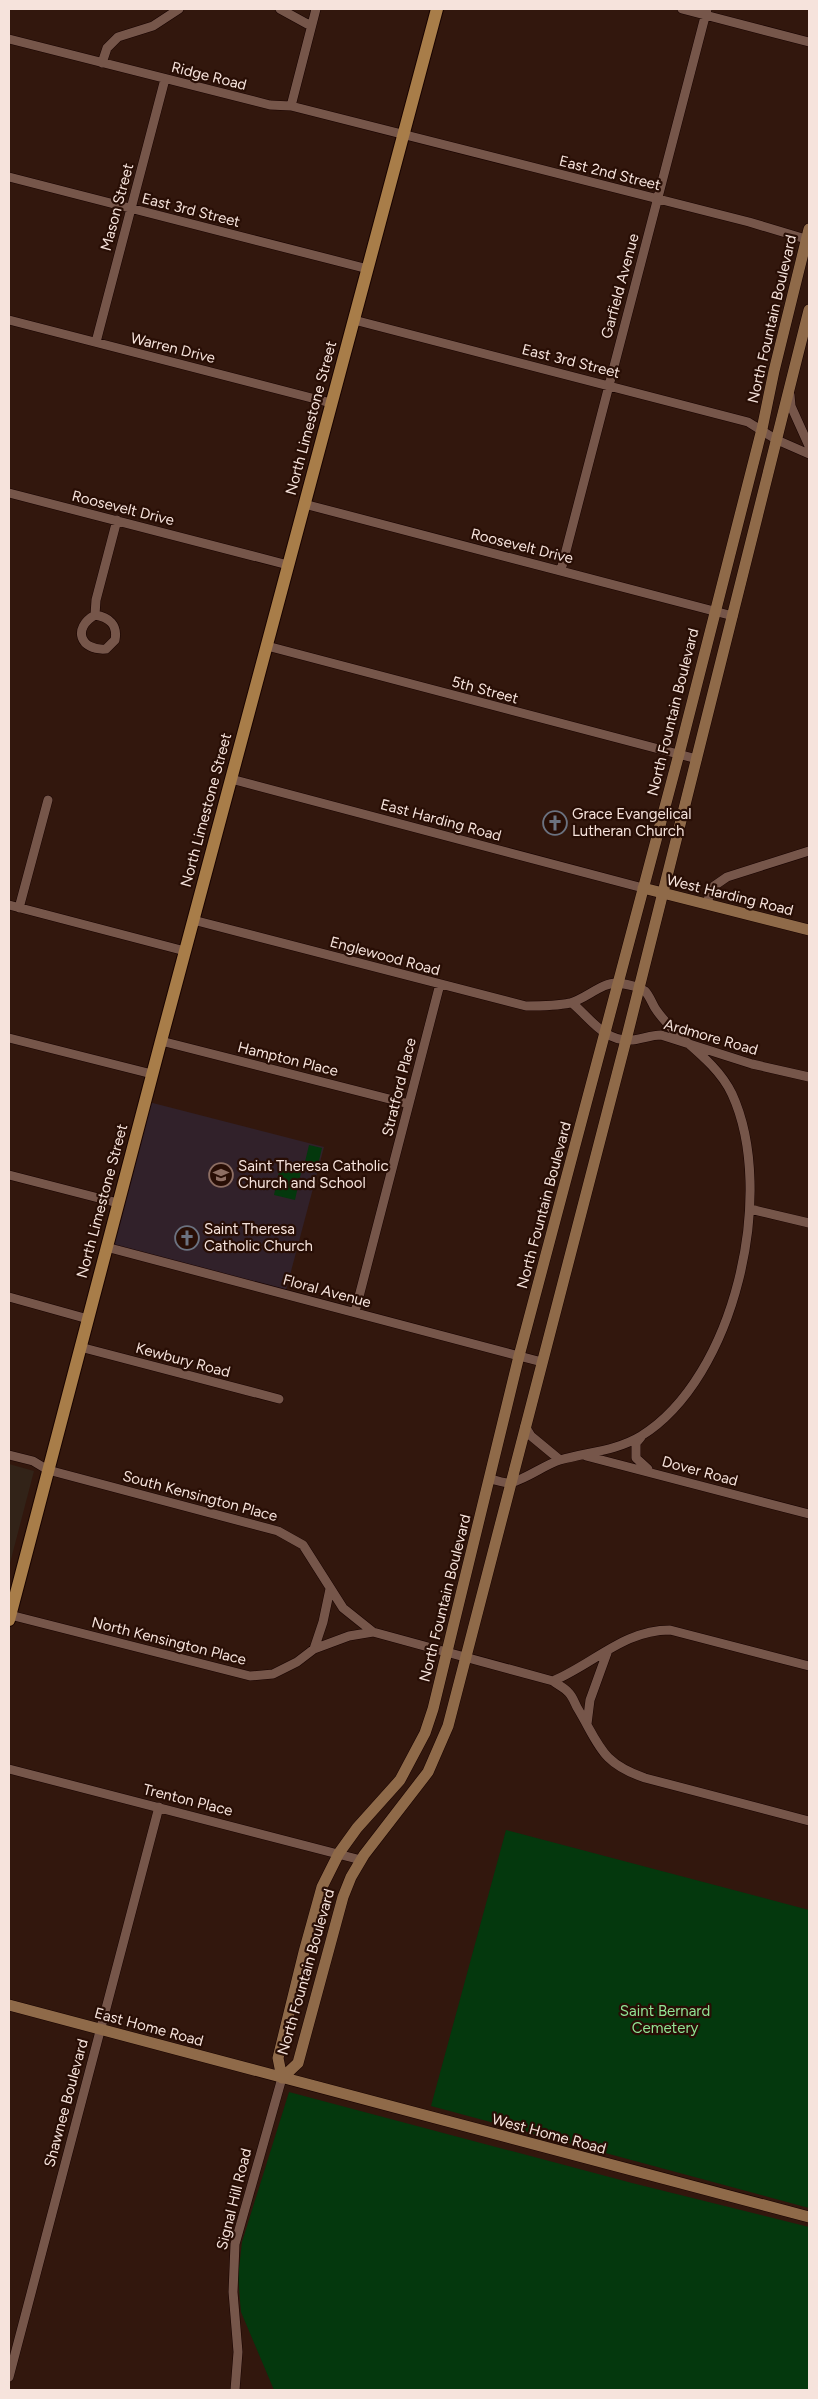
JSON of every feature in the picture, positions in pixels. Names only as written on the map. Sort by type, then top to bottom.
[{"type":"main road","name":"North Limestone Street","points":[[9,1618],[160,1040],[437,9]]},
{"type":"street","points":[[102,63],[107,48],[118,37],[153,26],[179,9]]},
{"type":"street","points":[[280,9],[312,26]]},
{"type":"street","points":[[292,106],[316,9]]},
{"type":"street","points":[[682,9],[706,12],[809,42]]},
{"type":"street","name":"Garfield Avenue","points":[[561,570],[706,12]]},
{"type":"street","name":"Ridge Road","points":[[9,39],[270,105],[292,106],[403,135]]},
{"type":"street","name":"Mason Street","points":[[96,342],[165,79]]},
{"type":"street","name":"East 2nd Street","points":[[403,135],[808,236]]},
{"type":"street","name":"East 3rd Street","points":[[9,177],[368,269]]},
{"type":"street","name":"North Fountain Boulevard","points":[[282,2078],[278,2058],[322,1887],[339,1853],[357,1828],[400,1780],[425,1733],[433,1709],[519,1356],[605,1034],[616,983],[679,754],[762,428],[774,371],[808,236]]},
{"type":"street","name":"North Fountain Boulevard","points":[[282,2078],[298,2063],[343,1896],[361,1860],[428,1772],[448,1726],[664,893],[809,310]]},
{"type":"street","name":"Warren Drive","points":[[9,320],[331,403]]},
{"type":"street","name":"East 3rd Street","points":[[354,320],[608,384],[748,422],[762,428],[777,440],[809,454]]},
{"type":"street","points":[[789,392],[791,406],[809,446]]},
{"type":"street","name":"Roosevelt Drive","points":[[9,493],[288,565]]},
{"type":"street","name":"Roosevelt Drive","points":[[304,504],[733,616]]},
{"type":"street","points":[[95,615],[96,600],[117,520]]},
{"type":"street","name":"5th Street","points":[[266,646],[697,759]]},
{"type":"street","name":"East Harding Road","points":[[231,779],[643,888]]},
{"type":"street","points":[[20,908],[48,800]]},
{"type":"street","points":[[706,904],[714,886],[726,877],[809,851]]},
{"type":"street","name":"West Harding Road","points":[[643,888],[809,930]]},
{"type":"street","points":[[9,905],[184,951]]},
{"type":"street","name":"Englewood Road","points":[[193,920],[526,1006],[572,1003],[616,983]]},
{"type":"street","points":[[616,983],[646,992],[656,1010],[707,1060],[732,1093],[745,1132],[748,1152],[750,1209],[741,1272],[725,1322],[688,1389],[672,1409],[642,1435],[636,1444],[636,1458],[651,1472]]},
{"type":"street","name":"Stratford Place","points":[[355,1312],[440,984]]},
{"type":"street","points":[[572,1003],[605,1034]]},
{"type":"street","name":"Ardmore Road","points":[[605,1034],[626,1040],[661,1035],[752,1064],[809,1077]]},
{"type":"street","points":[[9,1038],[152,1074]]},
{"type":"street","name":"Hampton Place","points":[[160,1040],[409,1104]]},
{"type":"street","points":[[9,1175],[118,1203]]},
{"type":"street","points":[[750,1209],[809,1223]]},
{"type":"street","name":"Floral Avenue","points":[[106,1247],[542,1362]]},
{"type":"street","points":[[9,1297],[88,1318]]},
{"type":"street","name":"Kewbury Road","points":[[80,1347],[279,1400]]},
{"type":"street","points":[[525,1426],[531,1436],[560,1460]]},
{"type":"street","points":[[490,1479],[510,1483],[560,1460],[621,1445],[642,1435]]},
{"type":"street","name":"South Kensington Place","points":[[9,1454],[33,1461],[48,1470],[278,1531],[293,1538],[307,1549],[343,1608],[373,1632]]},
{"type":"street","name":"Dover Road","points":[[583,1455],[809,1514]]},
{"type":"street","points":[[314,1649],[323,1622],[330,1589]]},
{"type":"street","name":"North Kensington Place","points":[[9,1618],[250,1676],[273,1674],[297,1662],[314,1649],[349,1636],[373,1632]]},
{"type":"street","points":[[554,1681],[608,1652],[629,1637],[654,1630],[670,1630],[809,1666]]},
{"type":"street","points":[[373,1632],[554,1681],[569,1693],[587,1724],[593,1739],[603,1753],[610,1761],[630,1773],[809,1821]]},
{"type":"street","points":[[587,1724],[590,1700],[608,1652]]},
{"type":"street","name":"Trenton Place","points":[[9,1769],[361,1860]]},
{"type":"street","name":"Shawnee Boulevard","points":[[9,2377],[159,1807]]},
{"type":"street","name":"East Home Road","points":[[9,2006],[282,2078]]},
{"type":"street","name":"West Home Road","points":[[282,2078],[809,2217]]},
{"type":"street","name":"Signal Hill Road","points":[[236,2390],[238,2352],[233,2292],[235,2244],[282,2078]]},
{"type":"shaded area","name":"Saint Theresa Catholic Church and School","points":[[145,1101],[324,1147],[285,1294],[106,1247]]},
{"type":"shaded area","points":[[9,1464],[34,1471],[9,1567]]},
{"type":"green space","points":[[309,1145],[322,1148],[317,1169],[304,1166]]},
{"type":"green space","points":[[281,1163],[302,1168],[295,1200],[274,1195]]},
{"type":"green space","name":"Saint Bernard Cemetery","points":[[506,1830],[809,1910],[809,2208],[431,2106]]},
{"type":"green space","points":[[289,2092],[632,2183],[809,2227],[809,2390],[274,2390],[241,2312],[238,2277],[242,2242]]},
{"type":"place","name":"Grace Evangelical Lutheran Church","points":[[555,823]]},
{"type":"place","name":"Saint Theresa Catholic Church and School","points":[[221,1175]]},
{"type":"place","name":"Saint Theresa Catholic Church","points":[[187,1238]]}]
